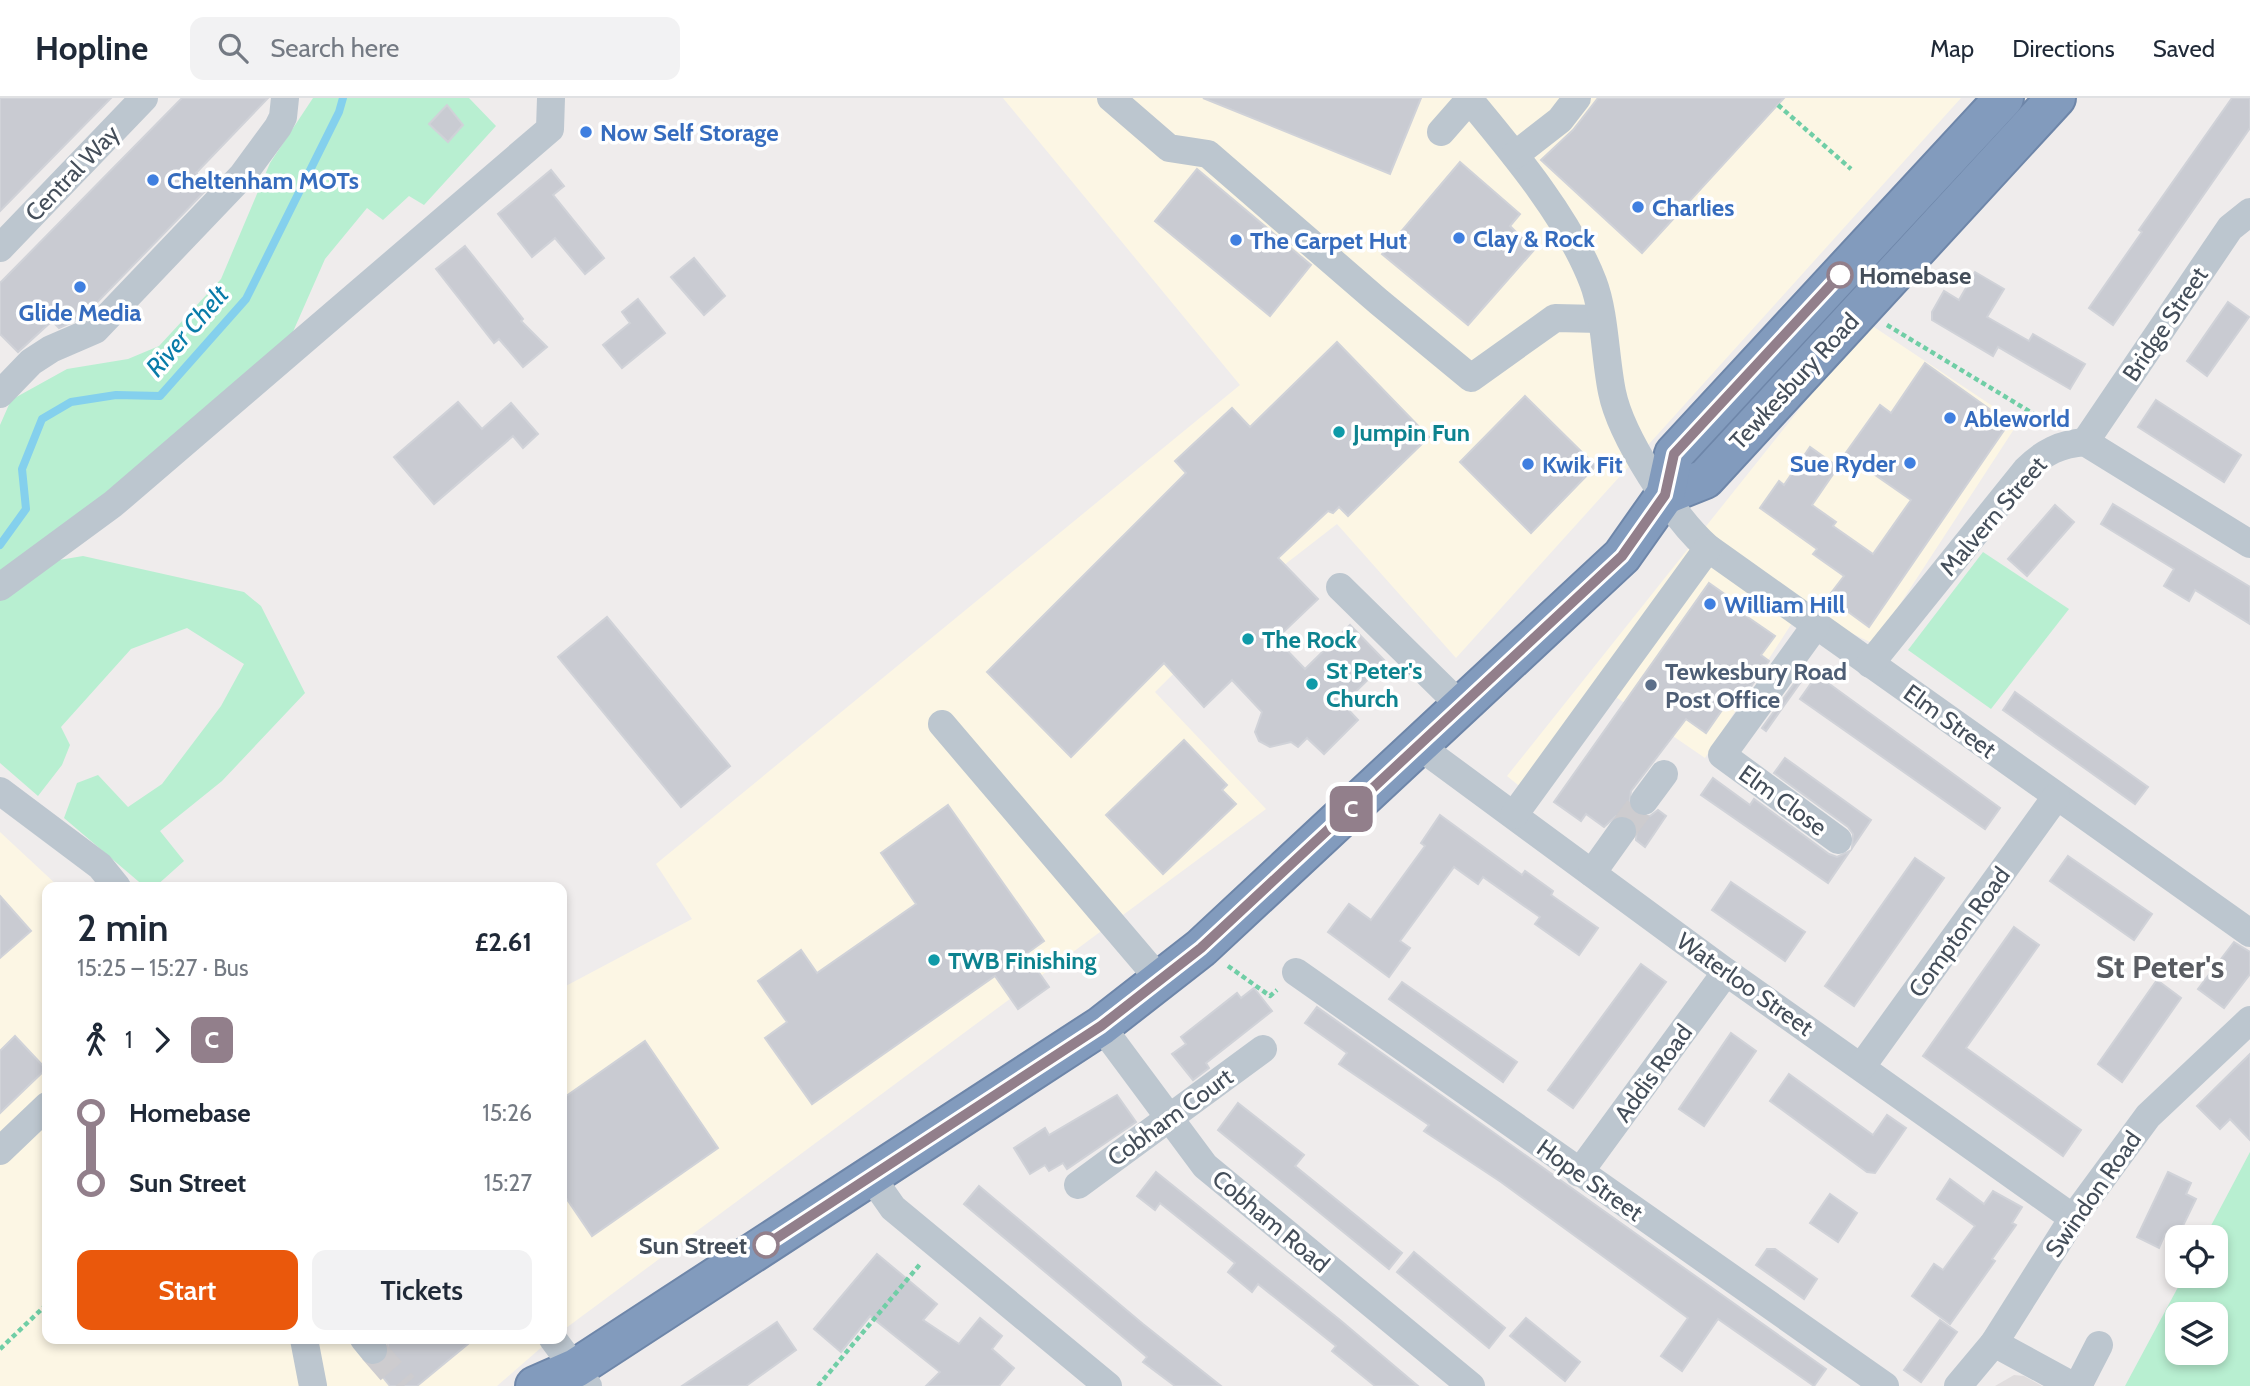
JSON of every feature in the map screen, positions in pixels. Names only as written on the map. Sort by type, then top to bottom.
[{"type":"highway","name":"Tewkesbury Road","points":[[535,1386],[577,1380],[1101,1026],[1201,948],[1622,556],[1665,495],[1674,454],[2004,98]]},
{"type":"highway","name":"Tewkesbury Road","points":[[1665,495],[1705,479],[2056,98]]},
{"type":"street","name":"Central Way","points":[[0,247],[144,98]]},
{"type":"street","points":[[0,394],[31,362],[51,349],[95,330],[242,176],[278,127],[283,117],[285,98]]},
{"type":"street","points":[[0,587],[113,504],[550,129],[551,98]]},
{"type":"street","points":[[1111,98],[1168,148],[1208,154],[1471,378],[1555,318],[1600,319]]},
{"type":"street","points":[[1515,155],[1560,120],[1577,98]]},
{"type":"street","points":[[1441,132],[1469,99]]},
{"type":"street","name":"Elm Street","points":[[1469,99],[1515,155],[1554,209],[1594,283],[1612,395],[1629,438],[1687,530],[1708,548],[1870,664],[2250,933]]},
{"type":"street","name":"Bridge Street","points":[[2085,442],[2230,228],[2250,212]]},
{"type":"street","points":[[2085,442],[2250,544]]},
{"type":"street","name":"Malvern Street","points":[[1870,664],[2026,470],[2053,448],[2085,442]]},
{"type":"street","points":[[1514,815],[1708,548]]},
{"type":"street","points":[[1340,587],[1460,705]]},
{"type":"street","name":"Elm Close","points":[[1816,625],[1722,755],[1838,840]]},
{"type":"street","points":[[942,724],[1160,980]]},
{"type":"street","name":"Waterloo Street","points":[[1419,746],[1726,972],[2073,1217]]},
{"type":"street","points":[[1644,801],[1664,774]]},
{"type":"street","points":[[0,791],[100,866],[113,882]]},
{"type":"street","name":"Compton Road","points":[[1862,1066],[2056,797]]},
{"type":"street","points":[[1592,873],[1622,831]]},
{"type":"street","name":"Hope Street","points":[[1296,972],[1885,1386]]},
{"type":"street","name":"Addis Road","points":[[1579,1173],[1726,972]]},
{"type":"street","name":"Swindon Road","points":[[1958,1386],[1994,1343],[2073,1217],[2148,1116],[2250,1020]]},
{"type":"street","name":"Cobham Road","points":[[1101,1026],[1205,1166],[1471,1386]]},
{"type":"street","name":"Cobham Court","points":[[1078,1185],[1263,1049]]},
{"type":"street","points":[[0,1151],[42,1111]]},
{"type":"street","points":[[873,1178],[893,1208],[1108,1386]]},
{"type":"street","points":[[1994,1343],[2075,1386],[2099,1345]]},
{"type":"street","points":[[304,1344],[313,1386]]},
{"type":"street","points":[[557,1344],[577,1380]]},
{"type":"path","points":[[1778,105],[1851,169]]},
{"type":"path","points":[[1861,309],[2052,425],[2053,448]]},
{"type":"path","points":[[1201,948],[1270,996],[1296,972]]},
{"type":"path","points":[[818,1386],[937,1244]]},
{"type":"path","points":[[0,1349],[42,1309]]},
{"type":"shaded area","points":[[1003,98],[1961,98],[1456,658],[1337,524],[1279,569],[1155,692],[1266,809],[567,1327],[567,985],[692,919],[656,864],[1240,385]]},
{"type":"shaded area","points":[[1868,323],[2018,423],[1874,644],[1801,609],[1705,758],[1610,693],[1534,798],[1507,776]]},
{"type":"shaded area","points":[[0,832],[54,882],[42,882],[42,1344],[545,1344],[497,1386],[0,1386]]},
{"type":"shaded area","points":[[2014,1375],[2024,1376],[2042,1386],[1995,1386]]},
{"type":"green space","points":[[313,98],[469,98],[496,126],[424,205],[409,196],[383,220],[367,208],[325,259],[292,334],[0,587],[0,425],[11,400],[67,369],[128,359],[159,346],[221,279],[270,163]]},
{"type":"green space","points":[[1983,552],[2069,609],[1991,709],[1908,650]]},
{"type":"green space","points":[[83,556],[244,592],[261,606],[305,693],[222,781],[160,831],[184,861],[161,882],[139,882],[64,818],[77,783],[98,775],[128,807],[162,784],[221,706],[244,664],[187,628],[131,649],[61,727],[70,745],[62,765],[38,796],[0,763],[0,595],[59,560]]},
{"type":"green space","points":[[2250,1152],[2250,1386],[2125,1386],[2165,1311],[2165,1365],[2228,1365],[2228,1302],[2170,1302],[2178,1288],[2228,1288],[2228,1225],[2211,1225]]},
{"type":"building","points":[[0,98],[111,98],[0,211]]},
{"type":"building","points":[[182,98],[268,98],[196,173],[210,186],[82,318],[59,328],[52,321],[18,352],[0,334],[0,283]]},
{"type":"building","points":[[1203,98],[1421,98],[1390,174]]},
{"type":"building","name":"Charlies","points":[[1598,98],[1784,98],[1642,253],[1541,160],[1573,130]]},
{"type":"building","points":[[2232,98],[2250,98],[2250,128],[2113,325],[2089,308],[2142,232],[2139,230]]},
{"type":"building","points":[[447,105],[463,125],[448,142],[429,124]]},
{"type":"building","name":"Clay & Rock","points":[[1460,162],[1520,214],[1510,226],[1534,250],[1468,325],[1382,254]]},
{"type":"building","name":"The Carpet Hut","points":[[1197,169],[1311,265],[1270,316],[1155,221]]},
{"type":"building","points":[[551,170],[564,186],[553,195],[604,258],[585,274],[555,238],[532,257],[498,214]]},
{"type":"building","points":[[465,246],[523,319],[521,321],[547,347],[523,367],[499,339],[494,343],[436,269]]},
{"type":"building","points":[[694,258],[725,296],[704,315],[671,277]]},
{"type":"building","points":[[1975,272],[2004,289],[1987,317],[2029,341],[2033,334],[2085,364],[2070,389],[1998,347],[1993,356],[1932,320],[1932,312],[1944,291],[1959,300]]},
{"type":"building","points":[[638,299],[665,333],[622,368],[603,345],[630,323],[622,312]]},
{"type":"building","points":[[2228,302],[2249,317],[2207,376],[2187,361]]},
{"type":"building","points":[[1337,342],[1429,437],[1348,516],[1339,507],[1333,513],[1328,511],[1278,558],[1318,599],[1276,639],[1305,669],[1350,625],[1386,662],[1343,704],[1358,720],[1324,754],[1307,738],[1298,747],[1291,742],[1270,747],[1259,741],[1255,732],[1262,712],[1232,680],[1204,707],[1164,663],[1071,757],[987,672],[1186,473],[1175,461],[1232,408],[1250,427]]},
{"type":"building","points":[[1925,363],[2009,423],[1869,627],[1828,597],[1844,576],[1813,554],[1817,549],[1760,508],[1779,481],[1784,485],[1810,447],[1838,467],[1812,505],[1836,522],[1833,526],[1873,554],[1911,500],[1845,454],[1880,405],[1891,413]]},
{"type":"building","name":"Kwik Fit","points":[[1525,396],[1596,466],[1531,533],[1460,462]]},
{"type":"building","points":[[2156,400],[2241,455],[2224,482],[2138,427]]},
{"type":"building","points":[[458,402],[482,429],[511,403],[538,434],[523,448],[513,436],[434,504],[394,457]]},
{"type":"building","points":[[2113,504],[2250,587],[2250,624],[2195,590],[2189,601],[2164,586],[2174,569],[2101,524]]},
{"type":"building","points":[[2055,505],[2074,522],[2027,576],[2008,559]]},
{"type":"building","points":[[1709,583],[1736,602],[1733,607],[1775,636],[1761,655],[1769,661],[1735,709],[1727,703],[1706,733],[1686,719],[1631,791],[1629,807],[1635,815],[1650,816],[1658,810],[1666,816],[1645,847],[1636,840],[1637,825],[1631,817],[1616,816],[1604,827],[1586,814],[1581,821],[1554,802]]},
{"type":"building","points":[[607,617],[730,766],[681,807],[558,657]]},
{"type":"building","points":[[1817,675],[2000,808],[1985,829],[1800,699]]},
{"type":"building","points":[[1796,681],[1800,683],[1766,731],[1762,728]]},
{"type":"building","points":[[2015,692],[2148,787],[2135,804],[2003,710]]},
{"type":"building","points":[[1184,740],[1227,785],[1222,790],[1236,804],[1163,874],[1106,815]]},
{"type":"building","points":[[1785,758],[1871,820],[1852,848],[1853,834],[1848,827],[1774,773]]},
{"type":"building","points":[[1713,778],[1750,805],[1754,799],[1829,854],[1837,857],[1850,851],[1828,883],[1701,795]]},
{"type":"building","name":"TWB Finishing","points":[[948,805],[1044,941],[1026,954],[1049,987],[1018,1009],[995,976],[812,1104],[765,1038],[787,1022],[758,981],[801,950],[817,973],[916,904],[881,853]]},
{"type":"building","points":[[1440,815],[1522,875],[1525,871],[1553,891],[1551,895],[1598,928],[1579,955],[1535,924],[1540,917],[1483,877],[1478,884],[1454,867],[1400,941],[1410,948],[1389,977],[1328,932],[1349,904],[1371,920],[1425,846],[1421,843]]},
{"type":"building","points":[[2068,856],[2152,914],[2134,940],[2050,881]]},
{"type":"building","points":[[1915,858],[1944,878],[1854,1006],[1825,986]]},
{"type":"building","points":[[1731,882],[1805,932],[1785,961],[1712,910]]},
{"type":"building","points":[[0,896],[31,931],[0,958]]},
{"type":"building","points":[[2014,927],[2039,945],[1966,1048],[2081,1130],[2063,1156],[1923,1056]]},
{"type":"building","points":[[2234,942],[2250,952],[2250,974],[2224,1008],[2198,989]]},
{"type":"building","points":[[1641,964],[1666,982],[1573,1108],[1548,1090]]},
{"type":"building","points":[[2157,980],[2181,998],[2122,1082],[2098,1064]]},
{"type":"building","points":[[1402,982],[1517,1062],[1503,1082],[1389,999]]},
{"type":"building","points":[[1254,988],[1272,1011],[1206,1063],[1209,1068],[1193,1080],[1172,1054],[1186,1044],[1181,1037],[1237,993],[1241,998]]},
{"type":"building","points":[[1317,1007],[1826,1369],[1814,1386],[1718,1319],[1682,1371],[1661,1356],[1688,1318],[1501,1182],[1424,1131],[1429,1125],[1339,1064],[1347,1053],[1305,1023]]},
{"type":"building","points":[[1731,1033],[1756,1051],[1704,1126],[1679,1109]]},
{"type":"building","points":[[15,1036],[42,1065],[42,1073],[0,1113],[0,1051]]},
{"type":"building","points":[[645,1041],[718,1148],[592,1236],[567,1199],[567,1096]]},
{"type":"building","points":[[2250,1054],[2250,1140],[2230,1119],[2220,1129],[2197,1106]]},
{"type":"building","points":[[1789,1074],[1873,1135],[1887,1115],[1906,1128],[1875,1173],[1867,1172],[1770,1101]]},
{"type":"building","points":[[1117,1095],[1136,1122],[1067,1169],[1063,1163],[1049,1171],[1045,1165],[1030,1174],[1014,1148],[1045,1128],[1049,1135]]},
{"type":"building","points":[[1238,1103],[1304,1155],[1295,1166],[1402,1253],[1389,1269],[1218,1130]]},
{"type":"building","points":[[1156,1172],[1418,1386],[1375,1386],[1332,1351],[1336,1346],[1258,1284],[1252,1292],[1228,1272],[1235,1263],[1160,1203],[1155,1210],[1137,1196]]},
{"type":"building","points":[[2168,1172],[2191,1183],[2186,1194],[2196,1199],[2183,1225],[2165,1225],[2165,1234],[2159,1248],[2137,1237]]},
{"type":"building","points":[[1950,1179],[1984,1204],[1993,1191],[2022,1207],[2012,1223],[2016,1225],[1992,1259],[1995,1261],[1950,1324],[1912,1296],[1934,1264],[1943,1270],[1975,1226],[1937,1199]]},
{"type":"building","points":[[979,1186],[1221,1386],[1175,1386],[1143,1362],[1147,1357],[964,1204]]},
{"type":"building","points":[[1830,1194],[1857,1213],[1838,1242],[1810,1223]]},
{"type":"building","points":[[1767,1249],[1775,1249],[1817,1279],[1804,1299],[1756,1265]]},
{"type":"building","points":[[1414,1252],[1505,1328],[1489,1348],[1397,1272]]},
{"type":"building","points":[[877,1254],[937,1304],[923,1320],[959,1344],[980,1318],[1002,1336],[992,1349],[1014,1368],[999,1386],[926,1386],[940,1372],[870,1316],[841,1352],[814,1329]]},
{"type":"building","points":[[1526,1318],[1580,1362],[1565,1381],[1510,1336]]},
{"type":"building","points":[[1940,1320],[1957,1332],[1921,1382],[1904,1370]]},
{"type":"building","points":[[777,1322],[796,1350],[746,1386],[682,1386]]},
{"type":"building","points":[[388,1344],[468,1344],[417,1386],[390,1386],[374,1366],[383,1363],[388,1356]]},
{"type":"waterway","name":"River Chelt","points":[[0,545],[26,509],[22,469],[42,419],[71,402],[116,395],[160,396],[246,299],[339,112],[343,98]]},
{"type":"tunnel","points":[[1622,831],[1644,801]]},
{"type":"tunnel","points":[[373,1350],[404,1386]]},
{"type":"bus line","name":"C","points":[[766,1245],[873,1178],[1101,1026],[1201,948],[1622,556],[1665,495],[1674,454],[1840,275]]},
{"type":"place","name":"Now Self Storage","points":[[586,132]]},
{"type":"place","name":"Cheltenham MOTs","points":[[153,180]]},
{"type":"place","name":"Charlies","points":[[1638,207]]},
{"type":"place","name":"Clay & Rock","points":[[1459,238]]},
{"type":"place","name":"The Carpet Hut","points":[[1236,240]]},
{"type":"place","name":"Homebase","points":[[1840,275]]},
{"type":"place","name":"Glide Media","points":[[80,287]]},
{"type":"place","name":"Ableworld","points":[[1950,418]]},
{"type":"place","name":"Jumpin Fun","points":[[1339,432]]},
{"type":"place","name":"Sue Ryder","points":[[1910,463]]},
{"type":"place","name":"Kwik Fit","points":[[1528,464]]},
{"type":"place","name":"William Hill","points":[[1710,604]]},
{"type":"place","name":"The Rock","points":[[1248,639]]},
{"type":"place","name":"St Peter's Church","points":[[1312,684]]},
{"type":"place","name":"Tewkesbury Road Post Office","points":[[1651,685]]},
{"type":"place","name":"TWB Finishing","points":[[934,960]]},
{"type":"place","name":"Sun Street","points":[[766,1245]]},
{"type":"district","name":"St Peter's","points":[[2160,966]]}]
